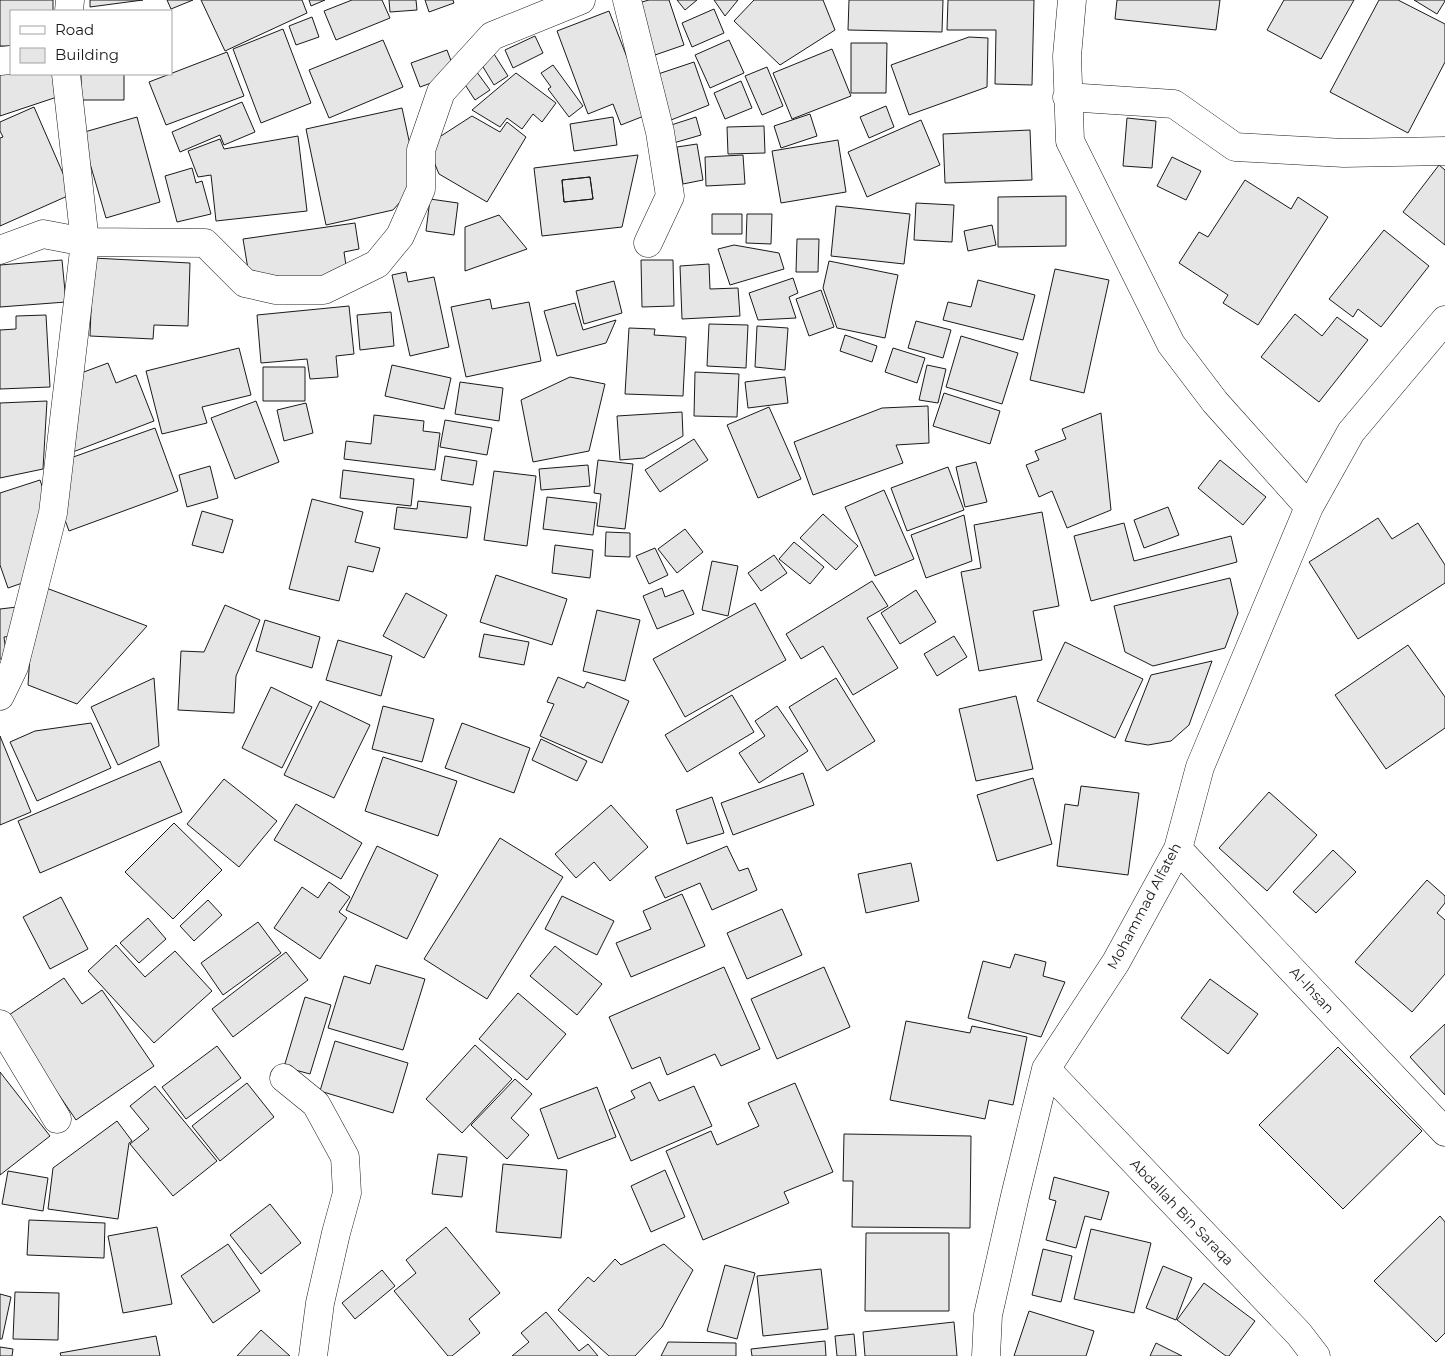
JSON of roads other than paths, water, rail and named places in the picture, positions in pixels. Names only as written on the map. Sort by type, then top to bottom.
[{"type":"street","points":[[0,250],[43,234],[85,242],[205,243],[245,283],[276,290],[324,290],[377,264],[400,236],[421,188],[421,150],[441,92],[492,36],[581,0]]},
{"type":"street","points":[[627,0],[660,132],[670,196],[648,244]]},
{"type":"street","points":[[1072,0],[1067,56],[1070,141],[1171,344],[1214,402],[1309,506]]},
{"type":"street","points":[[0,696],[14,667],[53,513],[85,242],[66,75]]},
{"type":"street","points":[[1067,97],[1174,104],[1235,147],[1344,152],[1445,151]]},
{"type":"street","name":"Mohammad Alfateh","points":[[986,1356],[988,1315],[1046,1069],[1116,962],[1178,849],[1200,767],[1309,506],[1351,432],[1445,320]]},
{"type":"street","name":"Al-Ihsan","points":[[1178,849],[1445,1132]]},
{"type":"street","points":[[0,1024],[57,1118]]},
{"type":"street","name":"Abdallah Bin Saraqa","points":[[1046,1069],[1299,1334],[1316,1356]]},
{"type":"street","points":[[284,1078],[316,1104],[345,1157],[347,1193],[320,1303],[313,1356]]}]
